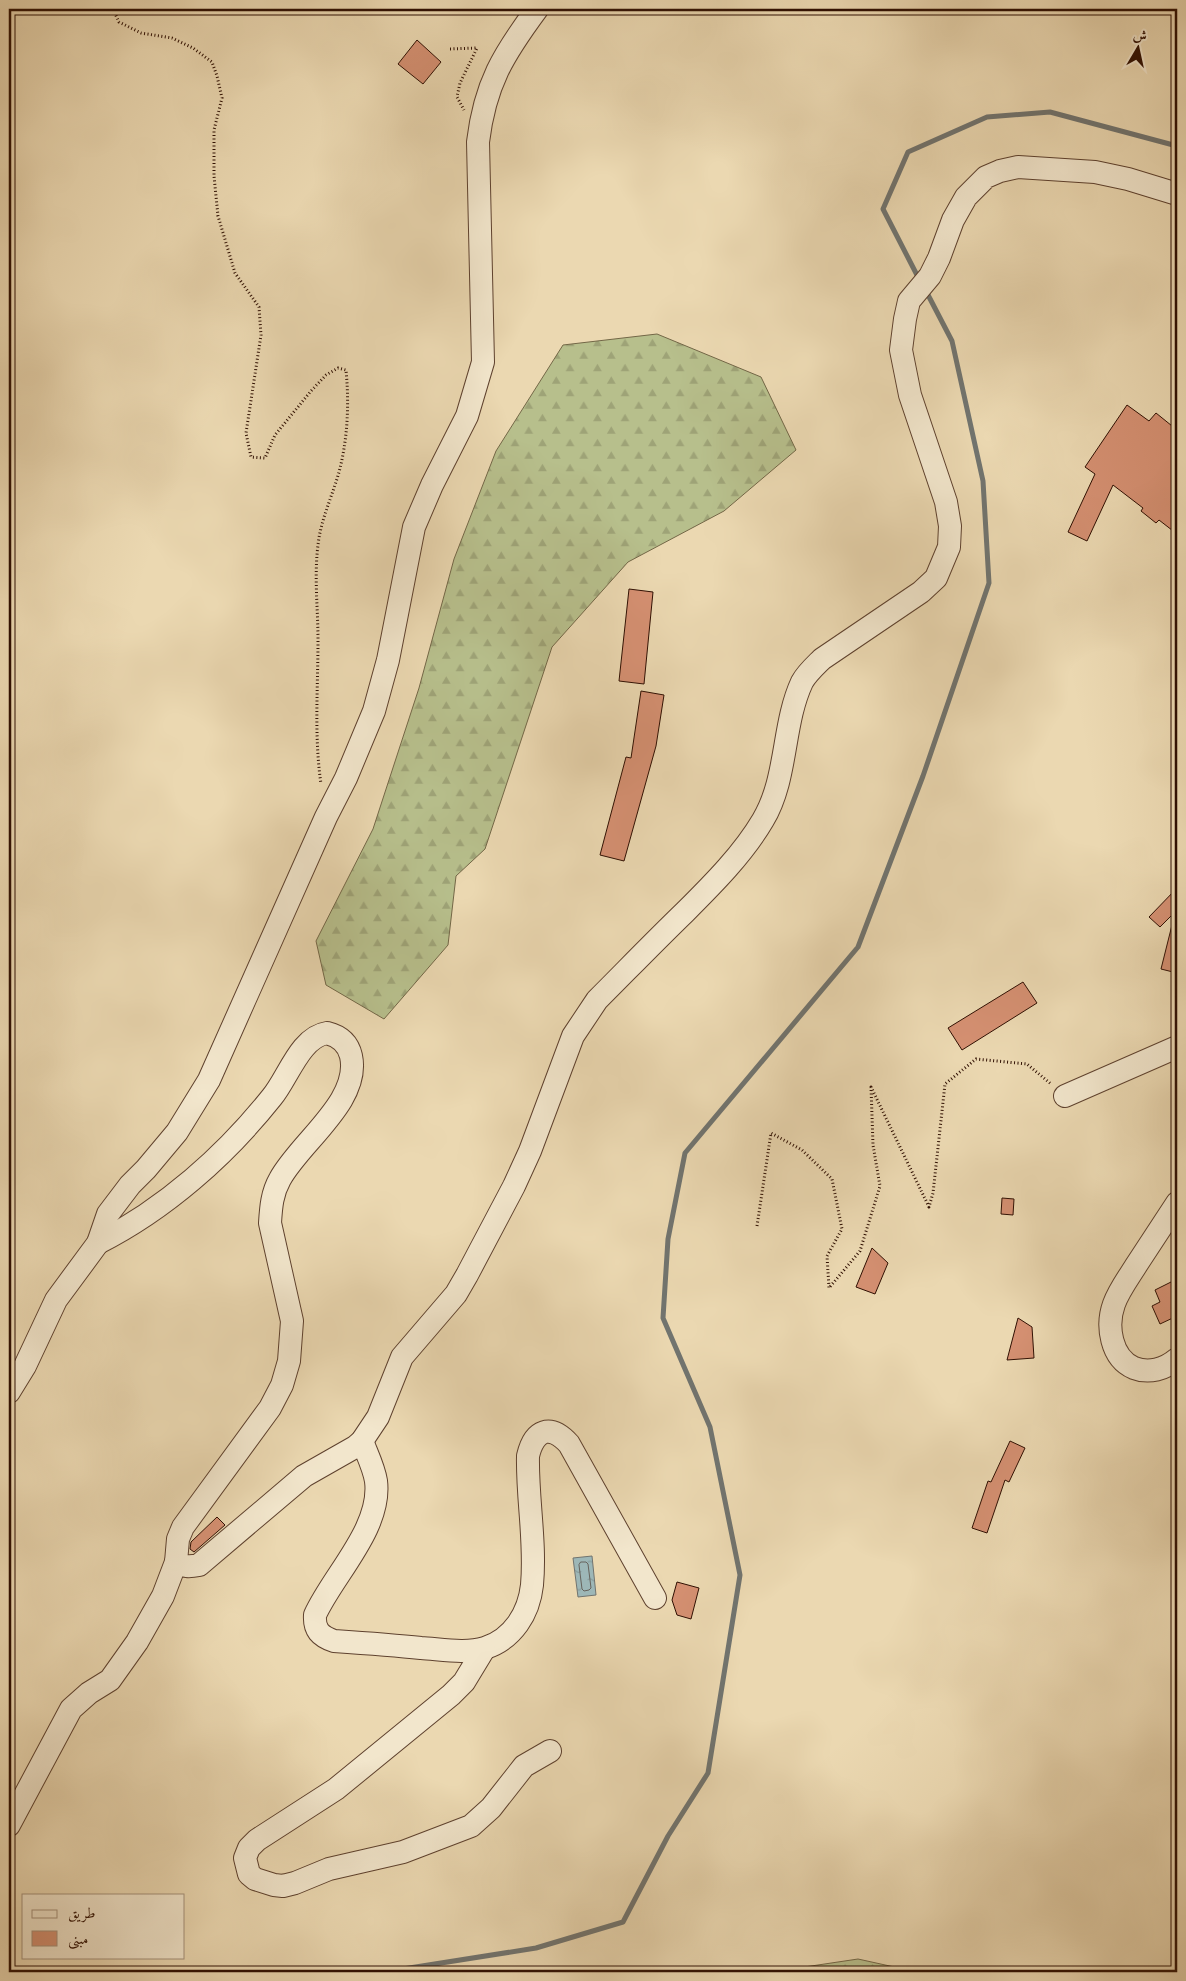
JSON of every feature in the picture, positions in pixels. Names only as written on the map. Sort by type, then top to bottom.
[{"type":"street","points":[[9,1392],[25,1366],[56,1300],[98,1242],[108,1214],[118,1199],[177,1132],[209,1080],[326,817],[346,778],[374,711],[388,660],[414,527],[432,485],[467,416],[483,362],[478,142],[480,127],[492,80],[517,36],[537,9]]},
{"type":"street","points":[[176,1562],[182,1566],[199,1565],[304,1476],[356,1447],[362,1441],[378,1417],[402,1358],[456,1294],[505,1204],[530,1152],[573,1036],[583,1018],[597,1000],[709,889],[749,841],[764,819],[774,795],[792,715],[803,681],[810,670],[920,592],[936,578],[949,548],[950,526],[946,502],[910,395],[901,350],[909,301],[939,258],[954,220],[966,197],[986,177],[1000,171],[1018,167],[1095,172],[1128,179],[1177,194]]},
{"type":"street","points":[[9,1825],[71,1709],[88,1693],[110,1680],[137,1642],[163,1596],[176,1562],[178,1539],[183,1527],[270,1408],[282,1385],[289,1361],[292,1321],[270,1223],[270,1206],[274,1190],[281,1176],[338,1104],[346,1090],[351,1076],[352,1062],[349,1050],[345,1044],[334,1035],[328,1033],[312,1039],[302,1051],[274,1095],[253,1120],[191,1182],[133,1224],[98,1242]]},
{"type":"street","points":[[1065,1096],[1177,1047]]},
{"type":"street","points":[[1177,1203],[1122,1287],[1114,1304],[1110,1320],[1111,1337],[1116,1351],[1132,1367],[1142,1371],[1154,1371],[1177,1359]]},
{"type":"street","points":[[362,1441],[376,1482],[376,1498],[364,1532],[315,1615],[314,1626],[318,1633],[334,1641],[454,1650],[484,1648],[494,1644],[511,1632],[528,1607],[532,1584],[528,1456],[535,1437],[542,1432],[558,1435],[569,1444],[655,1598]]},
{"type":"street","points":[[484,1648],[464,1682],[451,1695],[336,1789],[257,1840],[245,1858],[249,1874],[264,1883],[283,1886],[329,1869],[403,1852],[460,1832],[481,1818],[524,1766],[550,1752]]},
{"type":"path","points":[[112,9],[119,22],[141,33],[172,38],[193,48],[212,62],[217,76],[222,98],[214,130],[214,176],[218,216],[234,274],[259,307],[261,335],[246,433],[250,457],[265,458],[275,435],[311,391],[326,375],[338,368],[346,370],[349,396],[348,425],[341,465],[318,543],[315,584],[318,630],[316,723],[321,788]]},
{"type":"path","points":[[450,49],[477,48],[460,83],[457,97],[467,116],[480,127]]},
{"type":"path","points":[[758,1226],[771,1134],[802,1150],[832,1179],[842,1229],[827,1256],[829,1288],[860,1251],[880,1186],[873,1145],[871,1087],[929,1207],[933,1193],[945,1084],[960,1071],[976,1059],[1027,1064],[1065,1096]]},
{"type":"green space","points":[[657,334],[761,377],[796,450],[724,511],[628,562],[552,647],[485,849],[456,876],[448,945],[384,1019],[326,985],[316,941],[373,829],[419,688],[454,559],[496,451],[563,345]]},
{"type":"green space","points":[[858,1959],[917,1972],[771,1972]]},
{"type":"water","points":[[592,1556],[596,1595],[578,1597],[573,1558]]},
{"type":"building","points":[[417,40],[441,62],[423,84],[398,64]]},
{"type":"building","points":[[1127,405],[1149,421],[1156,413],[1177,430],[1177,534],[1159,520],[1156,523],[1141,511],[1143,508],[1113,485],[1087,541],[1068,532],[1095,474],[1085,467]]},
{"type":"building","points":[[629,589],[653,592],[644,684],[619,681]]},
{"type":"building","points":[[641,691],[664,695],[656,746],[624,861],[600,855],[626,757],[631,758]]},
{"type":"building","points":[[1177,888],[1177,910],[1160,927],[1149,917]]},
{"type":"building","points":[[1173,921],[1177,922],[1177,973],[1161,969]]},
{"type":"building","points":[[1023,982],[1037,1003],[962,1050],[948,1028]]},
{"type":"building","points":[[1002,1198],[1014,1199],[1013,1215],[1001,1214]]},
{"type":"building","points":[[872,1248],[888,1263],[875,1294],[856,1287]]},
{"type":"building","points":[[1177,1279],[1177,1316],[1160,1324],[1152,1306],[1160,1302],[1155,1290]]},
{"type":"building","points":[[1018,1318],[1032,1327],[1034,1358],[1007,1360]]},
{"type":"building","points":[[1010,1441],[1025,1448],[1009,1482],[1005,1480],[987,1533],[972,1528],[988,1481],[991,1482]]},
{"type":"building","points":[[217,1517],[225,1525],[194,1552],[190,1549],[191,1542]]},
{"type":"building","points":[[677,1582],[699,1588],[691,1619],[677,1615],[672,1600]]},
{"type":"waterway","points":[[919,279],[883,209],[908,152],[987,117],[1050,112],[1177,146]]},
{"type":"waterway","points":[[384,1972],[536,1948],[623,1922],[668,1836],[708,1773],[740,1575],[710,1427],[663,1318],[668,1239],[685,1153],[858,947],[923,776],[989,583],[983,481],[952,341],[926,291]]}]
